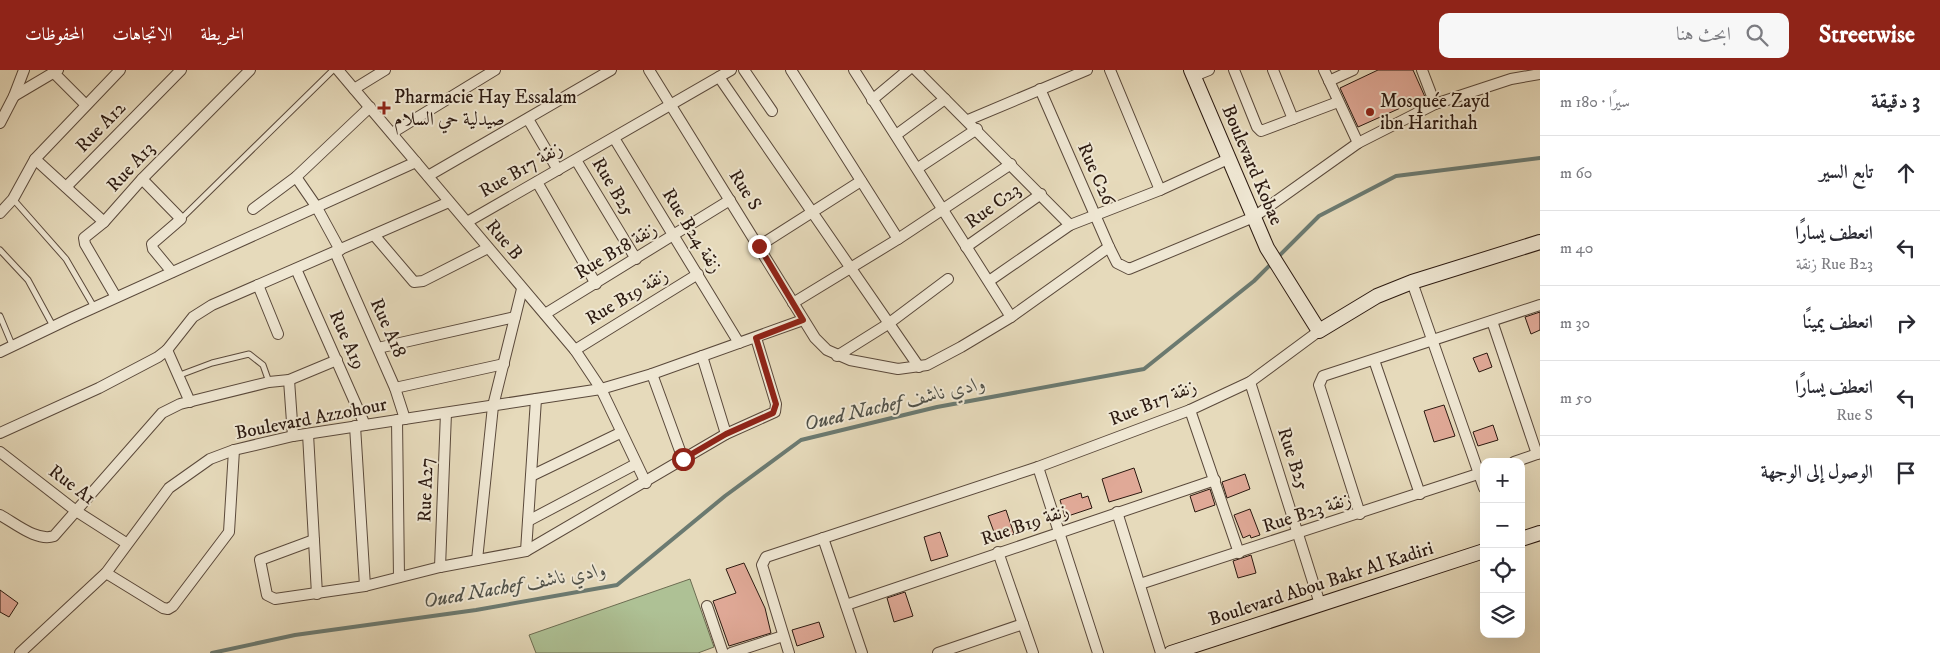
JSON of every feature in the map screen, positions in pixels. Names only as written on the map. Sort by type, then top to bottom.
[{"type":"main road","name":"Boulevard Kobae","points":[[1193,73],[1267,248],[1320,331]]},
{"type":"main road","name":"Rue B17 زنقة","points":[[1320,331],[1377,296],[1412,282],[1540,242]]},
{"type":"main road","points":[[1525,538],[1540,532]]},
{"type":"main road","name":"Boulevard Abou Bakr Al Kadiri","points":[[1171,653],[1480,552]]},
{"type":"street","points":[[1,117],[14,96],[24,70]]},
{"type":"street","points":[[0,213],[13,199],[35,159],[120,70]]},
{"type":"street","name":"Rue A12","points":[[66,187],[181,70]]},
{"type":"street","name":"Rue A13","points":[[116,297],[84,241],[86,236],[104,222],[142,180],[250,70]]},
{"type":"street","name":"Rue B","points":[[338,70],[575,350],[602,389],[620,433],[646,483]]},
{"type":"street","points":[[354,89],[385,70]]},
{"type":"street","points":[[392,133],[495,70]]},
{"type":"street","points":[[428,176],[611,70]]},
{"type":"street","name":"Rue S","points":[[650,70],[803,320],[822,346],[837,356]]},
{"type":"street","name":"Rue B17 زنقة","points":[[467,222],[731,70]]},
{"type":"street","points":[[744,70],[772,111]]},
{"type":"street","points":[[791,70],[898,239]]},
{"type":"street","points":[[854,70],[1011,317]]},
{"type":"street","points":[[872,100],[908,70]]},
{"type":"street","points":[[916,70],[1070,224]]},
{"type":"street","points":[[968,120],[1087,70]]},
{"type":"street","points":[[1110,70],[1160,190]]},
{"type":"street","points":[[1193,73],[1209,70]]},
{"type":"street","points":[[1234,70],[1259,130],[1266,130],[1338,102]]},
{"type":"street","points":[[1273,70],[1293,119]]},
{"type":"street","points":[[1324,70],[1358,143]]},
{"type":"street","points":[[1329,81],[1353,70]]},
{"type":"street","points":[[1422,70],[1435,104]]},
{"type":"street","points":[[14,96],[56,71],[86,105]]},
{"type":"street","points":[[1254,217],[1358,143],[1435,104],[1511,80],[1540,74]]},
{"type":"street","points":[[719,77],[919,367]]},
{"type":"street","name":"Rue C26","points":[[1040,89],[1109,247],[1117,263],[1125,269],[1133,268],[1254,217]]},
{"type":"street","points":[[896,135],[945,99]]},
{"type":"street","points":[[253,209],[296,177],[370,107]]},
{"type":"street","points":[[528,119],[558,170]]},
{"type":"street","points":[[918,168],[977,129]]},
{"type":"street","name":"Rue B24 زنقة","points":[[614,138],[739,343]]},
{"type":"street","points":[[35,159],[104,222]]},
{"type":"street","points":[[989,282],[1070,224],[1160,190],[1228,159]]},
{"type":"street","name":"Rue B25","points":[[576,160],[636,258]]},
{"type":"street","points":[[0,352],[13,348],[94,307],[416,162]]},
{"type":"street","points":[[793,303],[898,239],[1010,164]]},
{"type":"street","name":"Rue A18","points":[[296,177],[316,206],[395,388],[401,420],[399,577]]},
{"type":"street","points":[[142,180],[181,219],[152,244],[153,249],[172,272]]},
{"type":"street","points":[[759,246],[861,181]]},
{"type":"street","points":[[537,182],[596,284]]},
{"type":"street","name":"Rue C23","points":[[966,247],[1041,194]]},
{"type":"street","name":"Rue B18 زنقة","points":[[545,314],[730,200]]},
{"type":"street","points":[[0,433],[99,388],[168,350],[181,330],[202,311],[226,298],[296,270],[449,202]]},
{"type":"street","points":[[374,235],[414,282],[423,281],[488,248]]},
{"type":"street","points":[[837,356],[898,369],[919,367],[961,347],[1011,317],[1109,247]]},
{"type":"street","name":"Rue A19","points":[[296,270],[337,360],[360,425]]},
{"type":"street","name":"Rue B19 زنقة","points":[[575,350],[698,274]]},
{"type":"street","points":[[837,356],[888,324],[948,279]]},
{"type":"street","points":[[1412,282],[1480,470]]},
{"type":"street","points":[[258,285],[278,334]]},
{"type":"street","points":[[477,560],[493,406],[522,289]]},
{"type":"street","points":[[1360,514],[1319,385],[1323,376],[1540,305]]},
{"type":"street","points":[[378,348],[515,318]]},
{"type":"street","name":"Boulevard Azzohour","points":[[20,653],[106,572],[169,488],[210,460],[234,450],[293,436],[602,389],[652,374],[803,320]]},
{"type":"street","points":[[1492,321],[1539,454],[1525,458]]},
{"type":"street","name":"Rue B17 زنقة","points":[[783,636],[762,565],[766,557],[1038,467],[1190,410],[1250,382],[1320,331]]},
{"type":"street","points":[[314,540],[262,558],[259,562],[264,592],[270,598],[317,594],[365,586],[440,567],[526,551],[646,483],[726,434],[773,413],[776,410],[776,404],[756,338]]},
{"type":"street","points":[[168,350],[190,402]]},
{"type":"street","points":[[702,356],[726,434]]},
{"type":"street","points":[[0,515],[33,534],[49,538],[59,532],[76,510],[162,413],[190,402],[269,382],[289,380],[337,360]]},
{"type":"street","points":[[1374,360],[1420,494]]},
{"type":"street","points":[[395,388],[504,364]]},
{"type":"street","points":[[652,374],[683,459]]},
{"type":"street","points":[[289,380],[293,436]]},
{"type":"street","name":"Rue B25","points":[[1250,382],[1320,604]]},
{"type":"street","points":[[526,551],[536,399]]},
{"type":"street","points":[[1190,410],[1239,553]]},
{"type":"street","name":"Rue A27","points":[[440,567],[446,413]]},
{"type":"street","points":[[360,425],[365,586]]},
{"type":"street","points":[[531,476],[620,433]]},
{"type":"street","points":[[308,434],[317,594]]},
{"type":"street","points":[[106,572],[163,608],[168,609],[173,606],[229,532],[234,450]]},
{"type":"street","name":"Rue A1","points":[[0,452],[76,510],[126,543]]},
{"type":"street","points":[[528,521],[636,464]]},
{"type":"street","points":[[1038,467],[1098,653]]},
{"type":"street","name":"Rue B23 زنقة","points":[[1140,584],[1299,534],[1480,473]]},
{"type":"street","name":"Rue B19 زنقة","points":[[846,605],[1215,480]]},
{"type":"street","points":[[1117,512],[1161,653]]},
{"type":"street","points":[[823,538],[862,653]]},
{"type":"street","points":[[998,552],[1033,653]]},
{"type":"street","points":[[707,606],[723,653]]},
{"type":"street","points":[[938,653],[1023,624]]},
{"type":"street","points":[[730,653],[783,636],[789,653]]},
{"type":"lane","points":[[181,219],[333,70]]},
{"type":"lane","points":[[13,199],[66,259],[94,307]]},
{"type":"lane","points":[[0,250],[28,280],[54,327]]},
{"type":"lane","points":[[0,316],[13,348]]},
{"type":"lane","points":[[180,375],[212,363],[249,354],[264,365],[269,382]]},
{"type":"green space","points":[[690,579],[714,647],[698,653],[536,653],[529,635]]},
{"type":"building","name":"Mosquée Zayd ibn Harithah","points":[[1378,70],[1413,70],[1425,97],[1358,127],[1340,88]]},
{"type":"building","points":[[1540,312],[1540,330],[1531,334],[1525,317]]},
{"type":"building","points":[[1487,353],[1492,367],[1479,372],[1473,358]]},
{"type":"building","points":[[1444,405],[1455,436],[1434,442],[1424,411]]},
{"type":"building","points":[[1493,425],[1498,440],[1478,446],[1473,432]]},
{"type":"building","points":[[1134,468],[1142,492],[1109,502],[1102,479]]},
{"type":"building","points":[[1245,474],[1250,489],[1227,498],[1222,482]]},
{"type":"building","points":[[1210,489],[1215,505],[1195,512],[1190,496]]},
{"type":"building","points":[[1081,493],[1082,498],[1088,496],[1092,508],[1065,517],[1060,500]]},
{"type":"building","points":[[1250,509],[1260,535],[1251,538],[1250,535],[1243,538],[1234,515]]},
{"type":"building","points":[[1006,510],[1014,534],[997,540],[988,516]]},
{"type":"building","points":[[940,532],[948,556],[931,561],[924,537]]},
{"type":"building","points":[[1251,555],[1256,573],[1238,578],[1233,561]]},
{"type":"building","points":[[744,563],[765,608],[771,633],[729,646],[713,601],[736,593],[726,569]]},
{"type":"building","points":[[0,590],[18,603],[9,617],[0,612]]},
{"type":"building","points":[[905,592],[913,616],[894,622],[887,598]]},
{"type":"building","points":[[819,622],[824,637],[797,646],[792,630]]},
{"type":"waterway","name":"Oued Nachef وادي ناشف","points":[[212,653],[295,635],[476,610],[617,585],[725,496],[801,440],[937,407],[1144,369],[1254,281],[1319,216],[1396,176],[1540,158]]},
{"type":"place","name":"Pharmacie Hay Essalam صيدلية حي السلام","points":[[384,108]]},
{"type":"place","name":"Mosquée Zayd ibn Harithah","points":[[1370,112]]},
{"type":"route","points":[[683,459],[726,434],[776,410],[776,404],[756,338],[803,320],[759,246]]}]
